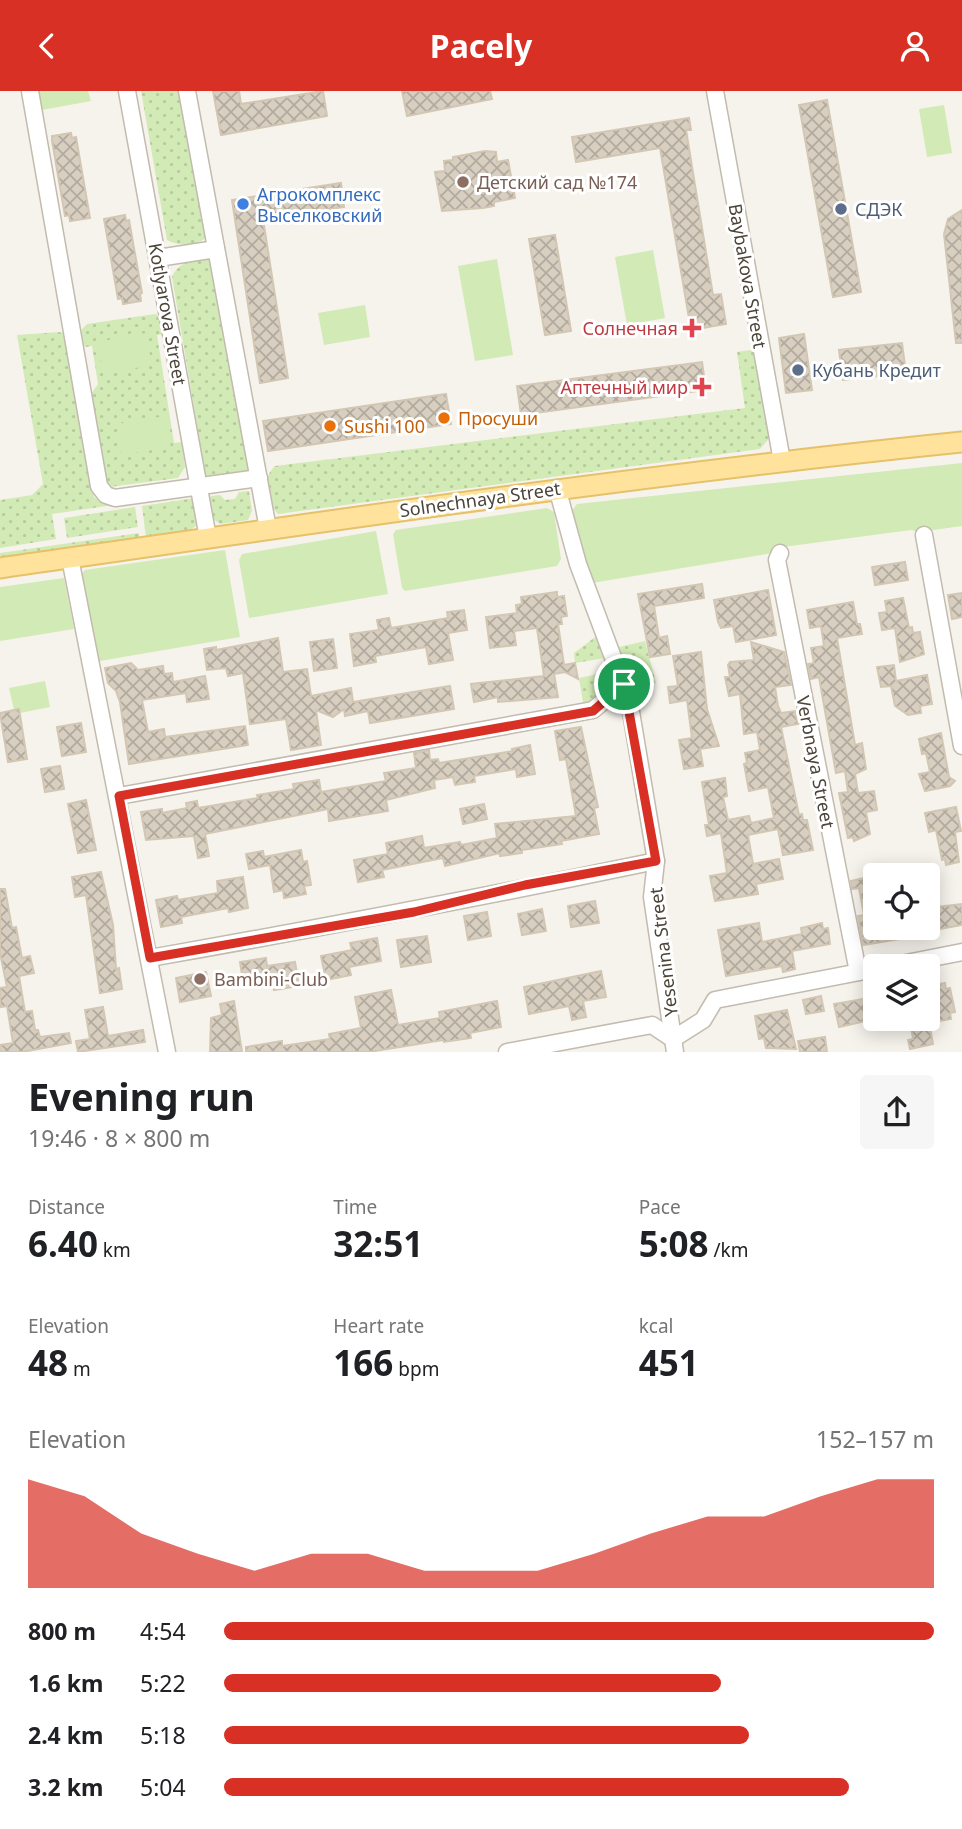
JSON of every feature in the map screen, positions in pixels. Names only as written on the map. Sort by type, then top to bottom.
[{"type":"main road","name":"Solnechnaya Street","points":[[0,568],[557,488],[962,442]]},
{"type":"street","points":[[30,91],[99,486],[106,495],[115,498],[259,478]]},
{"type":"street","name":"Kotlyarova Street","points":[[127,91],[208,538]]},
{"type":"street","points":[[187,91],[268,529]]},
{"type":"street","name":"Baybakova Street","points":[[715,91],[782,461]]},
{"type":"street","points":[[158,258],[216,249]]},
{"type":"street","name":"Yesenina Street","points":[[557,488],[578,564],[624,684],[656,861],[652,897],[674,1046]]},
{"type":"street","points":[[924,535],[962,746]]},
{"type":"street","name":"Verbnaya Street","points":[[780,553],[777,560],[858,972]]},
{"type":"street","points":[[70,558],[119,796],[167,1052]]},
{"type":"street","points":[[119,796],[593,711],[624,684]]},
{"type":"street","points":[[150,958],[414,912],[525,885],[656,861]]},
{"type":"street","points":[[940,956],[962,952]]},
{"type":"street","points":[[507,1052],[652,1025],[674,1046],[702,1020],[715,1000],[863,971]]},
{"type":"green space","points":[[38,91],[88,91],[91,101],[42,110]]},
{"type":"green space","points":[[141,91],[181,91],[209,235],[205,239],[183,244],[167,240]]},
{"type":"green space","points":[[944,105],[952,153],[927,157],[919,109]]},
{"type":"green space","points":[[653,250],[665,318],[627,325],[615,257]]},
{"type":"green space","points":[[207,258],[213,262],[250,471],[246,475],[206,478],[172,277],[182,265]]},
{"type":"green space","points":[[497,259],[513,355],[475,361],[458,266]]},
{"type":"green space","points":[[365,305],[370,337],[324,345],[318,313]]},
{"type":"green space","points":[[155,314],[161,317],[164,334],[157,335],[174,443],[182,442],[185,467],[178,478],[109,487],[102,484],[88,398],[98,384],[92,346],[85,347],[81,337],[82,329],[87,324]]},
{"type":"green space","points":[[63,333],[69,364],[74,363],[94,497],[105,502],[134,502],[52,514],[56,539],[0,548],[0,500],[32,495],[43,484],[17,335]]},
{"type":"green space","points":[[146,333],[152,365],[103,374],[97,342]]},
{"type":"green space","points":[[757,349],[773,434],[760,449],[278,514],[268,497],[266,484],[275,466],[745,408],[737,352]]},
{"type":"green space","points":[[165,416],[171,447],[122,455],[117,424]]},
{"type":"green space","points":[[962,463],[962,526],[783,547],[773,553],[592,583],[571,512],[577,504]]},
{"type":"green space","points":[[249,491],[252,511],[248,520],[220,524],[212,518],[208,500],[211,496],[220,495],[225,500],[235,499],[239,492]]},
{"type":"green space","points":[[195,498],[196,526],[190,530],[146,537],[142,506]]},
{"type":"green space","points":[[135,507],[138,527],[67,538],[64,518]]},
{"type":"green space","points":[[547,508],[554,512],[561,559],[557,566],[405,591],[402,588],[393,534],[396,530]]},
{"type":"green space","points":[[376,531],[388,594],[249,618],[239,560],[242,554]]},
{"type":"green space","points":[[139,533],[139,537],[0,557],[0,553]]},
{"type":"green space","points":[[225,550],[240,637],[94,662],[80,576],[85,570]]},
{"type":"green space","points":[[64,578],[74,629],[0,641],[0,587]]},
{"type":"green space","points":[[598,635],[605,658],[575,663],[574,653]]},
{"type":"green space","points":[[645,641],[656,683],[646,688],[643,695],[635,697],[627,692],[619,647]]},
{"type":"green space","points":[[603,667],[609,680],[599,699],[584,708],[579,678],[594,675]]},
{"type":"green space","points":[[45,681],[50,707],[15,714],[9,688]]},
{"type":"building","points":[[213,91],[239,91],[241,104],[323,91],[327,116],[221,135]]},
{"type":"building","points":[[402,91],[490,91],[492,99],[407,116]]},
{"type":"building","points":[[827,100],[861,292],[833,297],[799,105]]},
{"type":"building","points":[[689,118],[691,130],[686,130],[713,295],[721,294],[726,324],[691,330],[660,148],[576,162],[572,137]]},
{"type":"building","points":[[71,133],[72,138],[76,137],[90,218],[70,221],[69,215],[65,216],[52,136]]},
{"type":"building","points":[[485,151],[496,152],[497,162],[508,160],[515,198],[494,202],[494,206],[483,208],[442,211],[435,172],[445,171],[444,161],[453,160],[453,157]]},
{"type":"building","points":[[341,183],[344,207],[263,219],[288,378],[260,383],[232,200]]},
{"type":"building","points":[[962,210],[962,343],[956,343],[944,234],[948,219]]},
{"type":"building","points":[[125,215],[126,221],[129,220],[142,293],[141,301],[123,304],[122,298],[118,299],[104,219]]},
{"type":"building","points":[[555,235],[571,331],[545,335],[529,239]]},
{"type":"building","points":[[804,334],[812,390],[786,393],[779,338]]},
{"type":"building","points":[[902,343],[906,373],[843,380],[839,350]]},
{"type":"building","points":[[702,362],[706,390],[521,415],[517,386]]},
{"type":"building","points":[[446,394],[451,424],[268,451],[263,421]]},
{"type":"building","points":[[905,562],[908,580],[875,585],[872,567]]},
{"type":"building","points":[[702,584],[704,598],[654,606],[659,638],[667,636],[670,654],[650,657],[638,594]]},
{"type":"building","points":[[768,590],[776,635],[736,642],[733,626],[721,628],[714,600]]},
{"type":"building","points":[[557,592],[557,597],[564,596],[567,616],[561,617],[562,624],[558,624],[564,665],[575,663],[578,679],[565,672],[554,674],[558,697],[498,702],[498,697],[474,702],[471,684],[544,676],[537,628],[514,631],[516,645],[490,648],[486,617],[517,613],[516,605],[522,604],[521,597]]},
{"type":"building","points":[[962,593],[962,617],[952,619],[948,595]]},
{"type":"building","points":[[903,598],[909,628],[912,627],[913,633],[920,632],[924,654],[900,662],[895,628],[882,630],[879,613],[887,612],[885,601]]},
{"type":"building","points":[[853,602],[857,624],[860,624],[862,634],[837,638],[855,745],[862,743],[866,769],[855,774],[858,793],[874,791],[877,810],[866,812],[870,834],[854,841],[853,837],[848,838],[839,793],[848,792],[845,771],[836,773],[819,677],[811,679],[808,664],[814,663],[811,648],[824,646],[821,626],[810,628],[807,610]]},
{"type":"building","points":[[464,610],[467,630],[448,633],[453,660],[429,664],[426,647],[375,656],[376,662],[354,666],[350,634],[379,630],[377,620],[389,618],[391,628],[448,618],[447,612]]},
{"type":"building","points":[[278,638],[283,672],[307,669],[311,696],[351,688],[353,702],[450,686],[454,709],[370,723],[368,711],[345,716],[344,709],[333,717],[316,710],[321,745],[291,750],[286,719],[250,724],[243,673],[228,676],[226,668],[207,670],[204,649],[216,647],[216,650]]},
{"type":"building","points":[[333,639],[337,668],[314,671],[310,642]]},
{"type":"building","points":[[751,642],[784,652],[791,685],[775,687],[781,713],[795,711],[798,724],[781,727],[799,815],[802,814],[803,820],[807,820],[813,850],[783,855],[778,829],[748,835],[753,864],[779,859],[783,879],[756,884],[758,894],[715,901],[710,876],[727,873],[721,833],[707,836],[705,825],[709,825],[702,782],[725,778],[727,796],[723,797],[728,820],[749,816],[751,823],[774,818],[768,787],[749,791],[744,764],[747,763],[745,753],[760,750],[757,732],[744,734],[740,694],[729,696],[725,677],[730,677],[730,662],[754,660]]},
{"type":"building","points":[[701,652],[707,709],[719,746],[700,749],[703,766],[684,769],[679,740],[692,738],[687,700],[670,703],[668,687],[678,686],[673,656]]},
{"type":"building","points":[[131,663],[138,670],[163,666],[164,674],[172,673],[173,682],[205,676],[209,699],[187,702],[186,693],[142,700],[148,732],[164,729],[165,737],[245,726],[248,745],[129,764],[120,702],[116,691],[108,683],[105,668]]},
{"type":"building","points":[[894,665],[896,681],[927,675],[932,704],[920,706],[921,713],[908,715],[895,706],[891,686],[881,687],[877,667]]},
{"type":"building","points":[[19,709],[27,759],[8,762],[0,713]]},
{"type":"building","points":[[81,723],[86,752],[62,756],[57,727]]},
{"type":"building","points":[[581,727],[598,807],[594,808],[599,834],[561,841],[562,844],[522,850],[522,853],[500,856],[500,853],[445,866],[443,858],[382,870],[384,877],[358,882],[354,860],[388,854],[386,843],[422,836],[424,848],[460,842],[461,845],[497,838],[495,824],[576,816],[566,759],[560,760],[555,731]]},
{"type":"building","points":[[941,733],[949,777],[955,781],[950,786],[925,791],[919,774],[930,772],[926,753],[922,754],[919,739]]},
{"type":"building","points":[[530,745],[535,774],[517,777],[516,769],[474,776],[475,782],[455,785],[453,777],[434,780],[435,788],[386,800],[388,811],[329,821],[328,809],[205,834],[209,856],[198,858],[194,836],[146,840],[141,812],[162,809],[162,813],[187,808],[186,803],[197,801],[198,808],[258,798],[257,795],[294,789],[293,784],[319,780],[321,792],[386,781],[384,773],[416,768],[414,753],[429,750],[430,760],[438,759],[439,763],[513,751],[512,749]]},
{"type":"building","points":[[60,766],[64,789],[45,792],[41,769]]},
{"type":"building","points":[[86,800],[96,850],[78,853],[68,804]]},
{"type":"building","points":[[484,804],[487,819],[463,824],[460,809]]},
{"type":"building","points":[[956,807],[961,831],[955,832],[959,862],[946,865],[945,859],[942,860],[936,830],[929,832],[925,813]]},
{"type":"building","points":[[301,850],[303,862],[307,861],[311,885],[304,886],[306,894],[284,898],[283,890],[274,892],[270,865],[249,869],[246,854],[263,851],[264,857]]},
{"type":"building","points":[[101,872],[113,925],[116,969],[119,968],[122,989],[100,993],[86,895],[75,897],[72,877]]},
{"type":"building","points":[[243,877],[248,908],[229,912],[228,908],[181,917],[182,923],[161,927],[156,900],[177,896],[178,900],[218,893],[217,881]]},
{"type":"building","points":[[863,878],[863,910],[859,888],[852,889],[851,881]]},
{"type":"building","points":[[0,889],[5,889],[12,928],[16,927],[22,958],[30,956],[34,973],[19,976],[25,1012],[32,1011],[35,1030],[38,1030],[40,1037],[69,1033],[71,1043],[22,1052],[0,1052],[0,1045],[13,1043],[7,1006],[1,1007],[0,1001],[0,988],[7,987],[0,953]]},
{"type":"building","points":[[595,901],[599,923],[571,927],[568,906]]},
{"type":"building","points":[[962,904],[962,925],[940,929],[940,907]]},
{"type":"building","points":[[542,909],[546,931],[522,935],[518,914]]},
{"type":"building","points":[[487,912],[491,936],[468,940],[464,916]]},
{"type":"building","points":[[863,915],[863,940],[894,940],[863,945],[858,916]]},
{"type":"building","points":[[759,923],[762,942],[802,934],[801,928],[822,923],[823,929],[828,928],[830,944],[792,951],[795,969],[783,972],[782,966],[726,976],[718,930]]},
{"type":"building","points":[[427,936],[431,962],[401,967],[397,940]]},
{"type":"building","points":[[377,938],[381,961],[349,967],[351,975],[326,980],[321,956],[352,950],[350,943]]},
{"type":"building","points":[[266,958],[267,966],[295,962],[299,986],[274,990],[272,982],[244,987],[240,962]]},
{"type":"building","points":[[601,971],[606,997],[583,1001],[586,1017],[572,1020],[569,1006],[529,1014],[524,987]]},
{"type":"building","points":[[206,972],[211,996],[180,1002],[176,978]]},
{"type":"building","points":[[945,983],[946,989],[950,988],[955,1012],[950,1013],[951,1019],[940,1021],[940,984]]},
{"type":"building","points":[[391,990],[398,1025],[440,1018],[439,1012],[497,1001],[501,1027],[470,1033],[471,1038],[369,1052],[246,1052],[246,1047],[282,1041],[282,1046],[330,1039],[329,1034],[361,1028],[355,997]]},
{"type":"building","points":[[821,996],[824,1011],[806,1014],[803,1000]]},
{"type":"building","points":[[863,999],[863,1022],[839,1027],[834,1004]]},
{"type":"building","points":[[234,1001],[242,1052],[210,1052],[211,1018],[222,1015],[220,1004]]},
{"type":"building","points":[[103,1007],[108,1036],[143,1030],[145,1042],[78,1052],[76,1041],[90,1039],[85,1010]]},
{"type":"building","points":[[787,1010],[796,1049],[766,1048],[764,1038],[759,1039],[755,1016]]},
{"type":"building","points":[[912,1031],[931,1031],[933,1044],[910,1049],[908,1040],[913,1039]]},
{"type":"building","points":[[825,1037],[827,1052],[800,1052],[798,1041]]},
{"type":"place","name":"Детский сад №174","points":[[463,182]]},
{"type":"place","name":"Агрокомплекс Выселковский","points":[[243,204]]},
{"type":"place","name":"СДЭК","points":[[841,209]]},
{"type":"place","name":"Солнечная","points":[[692,328]]},
{"type":"place","name":"Кубань Кредит","points":[[798,370]]},
{"type":"place","name":"Аптечный мир","points":[[702,387]]},
{"type":"place","name":"Просуши","points":[[444,418]]},
{"type":"place","name":"Sushi 100","points":[[330,426]]},
{"type":"place","name":"Bambini-Club","points":[[200,979]]},
{"type":"route","points":[[624,684],[656,861],[525,885],[414,912],[150,958],[119,796],[593,711],[624,684]]}]
